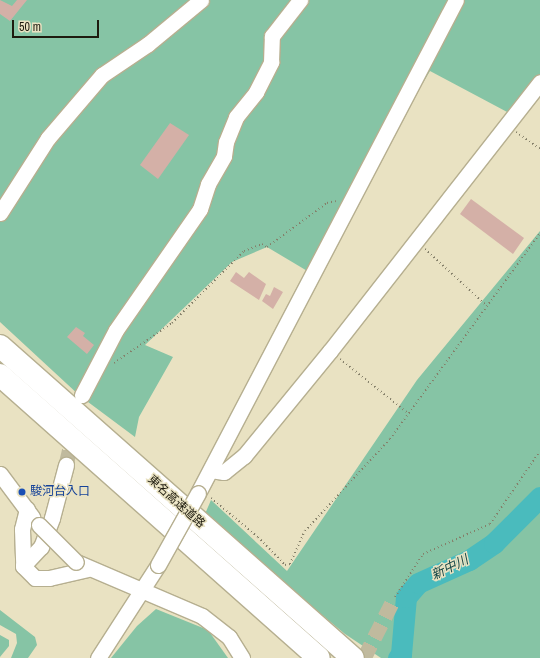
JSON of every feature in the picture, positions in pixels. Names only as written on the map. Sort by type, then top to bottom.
[{"type":"highway","name":"東名高速道路","points":[[0,346],[352,658]]},
{"type":"highway","name":"東名高速道路","points":[[0,375],[319,658]]},
{"type":"street","points":[[0,213],[48,138],[102,75],[148,44],[201,0]]},
{"type":"street","points":[[82,395],[116,330],[200,209],[208,184],[224,156],[226,142],[236,117],[256,92],[271,62],[272,36],[300,0]]},
{"type":"street","points":[[98,658],[158,564],[211,470],[456,0]]},
{"type":"street","points":[[211,470],[224,472],[244,456],[330,351],[540,82]]},
{"type":"street","points":[[23,566],[40,547],[52,518],[66,465]]},
{"type":"street","points":[[0,474],[39,525],[82,565],[141,592],[202,616],[216,625],[229,637],[242,658]]},
{"type":"street","points":[[27,509],[22,529],[23,566],[35,578],[49,578],[82,565]]},
{"type":"path","points":[[506,125],[540,148]]},
{"type":"path","points":[[111,366],[172,324],[244,251],[262,244],[267,247],[327,203],[352,201]]},
{"type":"path","points":[[199,491],[258,537],[284,565],[290,564],[305,531],[390,439],[486,305],[540,233]]},
{"type":"path","points":[[416,240],[486,305]]},
{"type":"path","points":[[330,351],[408,413]]},
{"type":"path","points":[[395,597],[423,554],[490,524],[540,451]]},
{"type":"green space","points":[[0,0],[540,0],[540,74],[509,113],[430,71],[309,272],[267,247],[232,262],[145,345],[173,357],[139,417],[135,437],[80,396],[0,322]]},
{"type":"green space","points":[[540,231],[540,658],[381,658],[345,634],[280,580],[205,514],[211,500],[287,571],[417,380]]},
{"type":"green space","points":[[156,609],[208,630],[228,658],[111,658],[137,626]]},
{"type":"green space","points":[[0,610],[35,637],[37,645],[28,658],[11,658],[17,643],[16,634],[0,625]]},
{"type":"green space","points":[[0,635],[9,640],[9,646],[0,657]]},
{"type":"building","points":[[0,0],[12,6],[17,0],[27,0],[10,21],[0,14]]},
{"type":"building","points":[[170,123],[189,135],[158,179],[140,165]]},
{"type":"building","points":[[471,199],[524,238],[513,254],[460,214]]},
{"type":"building","points":[[236,272],[244,278],[249,272],[266,284],[259,300],[230,281]]},
{"type":"building","points":[[274,287],[283,292],[273,309],[262,301],[266,294],[270,296]]},
{"type":"building","points":[[76,327],[85,333],[83,336],[94,345],[87,354],[67,337]]},
{"type":"waterway","name":"新中川","points":[[398,658],[401,654],[406,597],[418,583],[469,560],[494,543],[540,497]]},
{"type":"tunnel","points":[[66,465],[74,431]]},
{"type":"tunnel","points":[[364,658],[395,597]]},
{"type":"place","name":"駿河台入口","points":[[22,492]]}]
